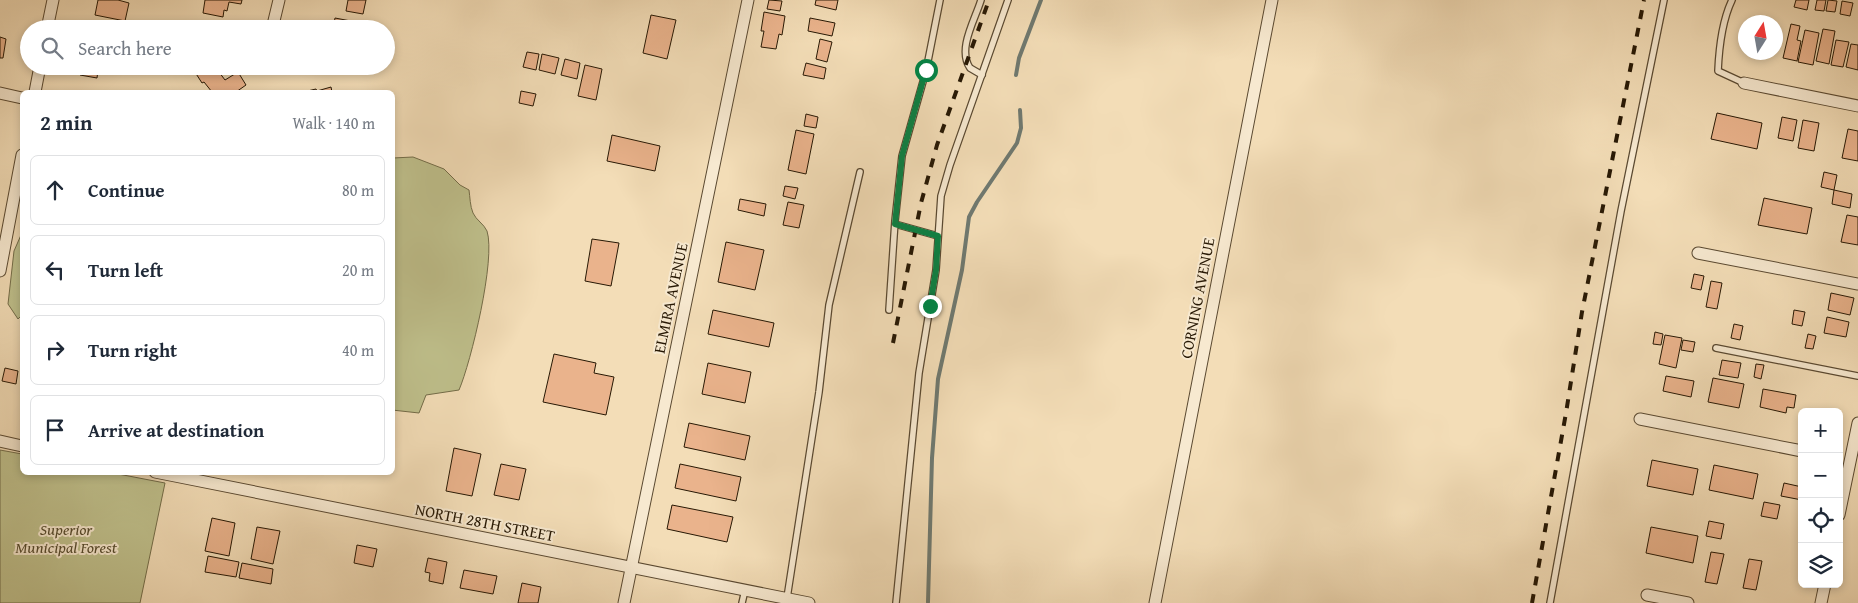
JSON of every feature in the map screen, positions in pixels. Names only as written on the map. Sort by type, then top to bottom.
[{"type":"street","points":[[49,20],[53,0]]},
{"type":"street","points":[[274,20],[279,0]]},
{"type":"street","name":"ELMIRA AVENUE","points":[[624,603],[748,0]]},
{"type":"street","name":"CORNING AVENUE","points":[[1154,603],[1272,0]]},
{"type":"street","points":[[35,90],[38,75]]},
{"type":"street","points":[[1744,83],[1858,106]]},
{"type":"street","points":[[0,93],[20,98]]},
{"type":"street","points":[[0,271],[20,166]]},
{"type":"street","points":[[1698,253],[1858,284]]},
{"type":"street","points":[[1640,419],[1798,450]]},
{"type":"street","points":[[1842,498],[1858,423]]},
{"type":"street","points":[[0,441],[20,446]]},
{"type":"street","name":"NORTH 28TH STREET","points":[[170,475],[631,566],[745,590],[786,601],[809,603]]},
{"type":"street","points":[[1821,603],[1824,588]]},
{"type":"street","points":[[1647,595],[1688,603]]},
{"type":"lane","points":[[889,310],[902,156],[926,70],[940,0]]},
{"type":"lane","points":[[982,0],[969,36],[965,55],[966,63],[970,68],[982,75]]},
{"type":"lane","points":[[896,603],[920,373],[936,270],[944,182],[1008,0]]},
{"type":"lane","points":[[1550,603],[1621,211],[1664,0]]},
{"type":"lane","points":[[1732,0],[1727,11],[1718,58],[1718,71],[1744,83]]},
{"type":"lane","points":[[786,601],[819,392],[829,305],[860,172]]},
{"type":"lane","points":[[895,224],[938,236]]},
{"type":"lane","points":[[1716,348],[1858,376]]},
{"type":"lane","points":[[742,603],[745,590]]},
{"type":"green space","points":[[413,157],[444,169],[460,185],[469,190],[472,210],[487,231],[489,245],[485,286],[476,335],[459,390],[426,395],[419,413],[395,410],[395,158]]},
{"type":"green space","points":[[20,237],[20,317],[18,319],[8,304],[14,251]]},
{"type":"green space","name":"Superior Municipal Forest","points":[[0,450],[20,454],[20,475],[123,475],[165,483],[140,603],[0,603]]},
{"type":"building","points":[[98,0],[118,0],[129,3],[125,20],[95,15]]},
{"type":"building","points":[[205,0],[242,0],[241,4],[229,2],[227,11],[224,10],[223,17],[203,13]]},
{"type":"building","points":[[348,0],[366,0],[363,14],[346,11]]},
{"type":"building","points":[[769,0],[782,1],[780,11],[767,9]]},
{"type":"building","points":[[816,0],[838,0],[836,10],[815,5]]},
{"type":"building","points":[[1796,0],[1809,0],[1807,10],[1794,7]]},
{"type":"building","points":[[1817,0],[1826,0],[1824,11],[1815,10]]},
{"type":"building","points":[[1828,0],[1837,1],[1835,12],[1826,11]]},
{"type":"building","points":[[1842,1],[1853,3],[1850,16],[1840,14]]},
{"type":"building","points":[[764,12],[785,16],[782,35],[779,34],[776,49],[761,47],[764,31],[761,31]]},
{"type":"building","points":[[651,15],[676,20],[667,59],[643,53]]},
{"type":"building","points":[[810,18],[835,23],[832,36],[808,31]]},
{"type":"building","points":[[1791,24],[1800,26],[1797,40],[1801,41],[1797,61],[1783,58]]},
{"type":"building","points":[[1823,29],[1835,31],[1829,64],[1816,61]]},
{"type":"building","points":[[1805,30],[1819,33],[1813,65],[1798,62]]},
{"type":"building","points":[[0,37],[6,39],[3,58],[0,58]]},
{"type":"building","points":[[820,39],[832,42],[827,62],[816,59]]},
{"type":"building","points":[[1836,40],[1849,42],[1843,67],[1831,65]]},
{"type":"building","points":[[1851,44],[1858,45],[1858,70],[1846,67]]},
{"type":"building","points":[[527,52],[539,54],[536,70],[523,67]]},
{"type":"building","points":[[542,54],[559,58],[555,74],[539,70]]},
{"type":"building","points":[[565,59],[580,63],[577,79],[561,75]]},
{"type":"building","points":[[806,63],[826,68],[824,79],[803,75]]},
{"type":"building","points":[[585,65],[602,69],[596,100],[578,96]]},
{"type":"building","points":[[80,75],[97,75],[97,78]]},
{"type":"building","points":[[197,75],[221,75],[225,80],[233,75],[240,75],[246,85],[239,90],[210,90],[204,82],[202,83]]},
{"type":"building","points":[[331,87],[332,90],[320,90]]},
{"type":"building","points":[[521,91],[536,94],[533,106],[519,103]]},
{"type":"building","points":[[1717,113],[1762,123],[1757,149],[1711,139]]},
{"type":"building","points":[[806,114],[818,117],[816,128],[804,126]]},
{"type":"building","points":[[1782,117],[1797,120],[1793,141],[1778,138]]},
{"type":"building","points":[[1803,120],[1819,123],[1814,151],[1798,148]]},
{"type":"building","points":[[1848,129],[1858,131],[1858,161],[1842,158]]},
{"type":"building","points":[[796,130],[814,134],[806,174],[788,170]]},
{"type":"building","points":[[612,135],[660,146],[655,171],[607,161]]},
{"type":"building","points":[[1824,172],[1837,175],[1834,190],[1821,187]]},
{"type":"building","points":[[785,186],[798,188],[795,199],[783,196]]},
{"type":"building","points":[[1834,190],[1852,194],[1850,208],[1832,204]]},
{"type":"building","points":[[1764,198],[1812,208],[1807,234],[1758,225]]},
{"type":"building","points":[[740,199],[766,204],[764,216],[738,210]]},
{"type":"building","points":[[788,202],[804,205],[799,228],[783,225]]},
{"type":"building","points":[[1847,215],[1858,217],[1858,245],[1841,242]]},
{"type":"building","points":[[592,239],[619,243],[611,286],[585,281]]},
{"type":"building","points":[[726,242],[764,250],[755,290],[718,282]]},
{"type":"building","points":[[1694,274],[1704,276],[1701,290],[1691,288]]},
{"type":"building","points":[[1711,281],[1722,283],[1717,309],[1706,307]]},
{"type":"building","points":[[1831,293],[1854,298],[1850,315],[1828,310]]},
{"type":"building","points":[[713,310],[774,323],[769,347],[708,334]]},
{"type":"building","points":[[1794,310],[1805,312],[1802,326],[1792,324]]},
{"type":"building","points":[[1827,317],[1849,322],[1846,337],[1824,333]]},
{"type":"building","points":[[1734,324],[1743,326],[1740,340],[1731,338]]},
{"type":"building","points":[[1655,332],[1663,334],[1661,345],[1653,344]]},
{"type":"building","points":[[1808,334],[1816,336],[1813,349],[1805,348]]},
{"type":"building","points":[[1665,335],[1682,338],[1676,368],[1659,364]]},
{"type":"building","points":[[1683,340],[1695,342],[1693,352],[1681,350]]},
{"type":"building","points":[[554,354],[596,363],[594,373],[614,377],[606,415],[543,402]]},
{"type":"building","points":[[1722,360],[1741,363],[1738,378],[1719,375]]},
{"type":"building","points":[[708,363],[751,372],[745,403],[702,394]]},
{"type":"building","points":[[1756,364],[1764,365],[1761,379],[1754,377]]},
{"type":"building","points":[[5,368],[18,371],[16,384],[2,381]]},
{"type":"building","points":[[1666,376],[1694,381],[1691,397],[1663,391]]},
{"type":"building","points":[[1713,378],[1744,384],[1739,408],[1708,402]]},
{"type":"building","points":[[1763,389],[1796,395],[1794,408],[1787,407],[1786,413],[1760,407]]},
{"type":"building","points":[[689,423],[750,436],[745,460],[684,447]]},
{"type":"building","points":[[454,448],[481,454],[472,496],[446,491]]},
{"type":"building","points":[[1652,460],[1698,469],[1693,495],[1647,486]]},
{"type":"building","points":[[501,464],[526,469],[519,500],[494,495]]},
{"type":"building","points":[[680,464],[741,477],[736,501],[675,488]]},
{"type":"building","points":[[1714,465],[1758,474],[1753,499],[1709,490]]},
{"type":"building","points":[[1784,483],[1798,486],[1798,499],[1781,496]]},
{"type":"building","points":[[1764,502],[1780,505],[1777,519],[1761,516]]},
{"type":"building","points":[[672,505],[733,517],[727,542],[667,529]]},
{"type":"building","points":[[212,518],[235,523],[229,556],[205,551]]},
{"type":"building","points":[[1709,521],[1724,524],[1721,539],[1706,536]]},
{"type":"building","points":[[257,527],[280,531],[273,564],[251,559]]},
{"type":"building","points":[[1651,527],[1698,536],[1693,563],[1646,553]]},
{"type":"building","points":[[357,545],[377,549],[373,567],[354,563]]},
{"type":"building","points":[[1711,552],[1724,554],[1717,584],[1705,582]]},
{"type":"building","points":[[208,556],[239,562],[236,577],[205,572]]},
{"type":"building","points":[[428,558],[447,562],[443,584],[429,581],[430,573],[425,572]]},
{"type":"building","points":[[1749,559],[1762,561],[1756,590],[1743,588]]},
{"type":"building","points":[[242,563],[273,569],[271,584],[239,578]]},
{"type":"building","points":[[464,570],[497,576],[493,594],[460,588]]},
{"type":"building","points":[[522,583],[541,587],[538,603],[518,603]]},
{"type":"waterway","points":[[1016,75],[1019,58],[1041,0]]},
{"type":"waterway","points":[[928,602],[932,458],[938,379],[962,270],[969,217],[1017,143],[1021,128],[1020,110]]},
{"type":"railway","points":[[893,343],[921,203],[937,145],[989,0]]},
{"type":"railway","points":[[1532,603],[1582,312],[1644,0]]},
{"type":"route","points":[[926,70],[902,156],[895,224],[938,236],[936,270],[930,306]]}]
